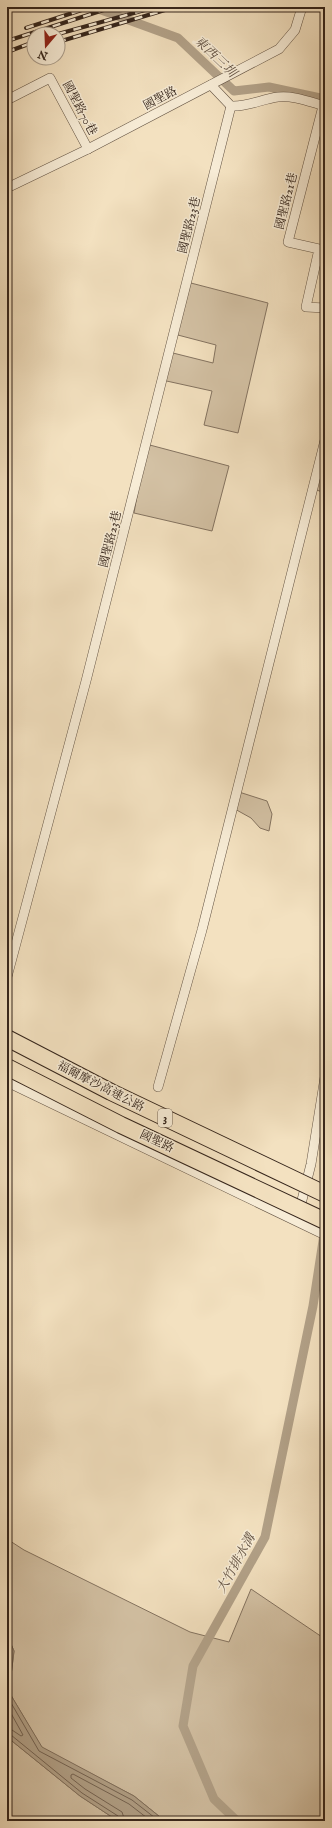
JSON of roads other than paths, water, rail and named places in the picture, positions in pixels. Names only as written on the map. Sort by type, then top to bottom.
[{"type":"highway","name":"福爾摩沙高速公路","points":[[7,1038],[111,1092],[325,1194]]},
{"type":"highway","name":"福爾摩沙高速公路","points":[[7,1067],[128,1128],[325,1221]]},
{"type":"street","name":"國聖路","points":[[7,188],[88,149],[279,50],[295,30],[302,7]]},
{"type":"street","name":"國聖路70巷","points":[[7,100],[50,78],[88,149]]},
{"type":"street","points":[[211,85],[231,106],[247,105],[279,97],[300,99],[324,106]]},
{"type":"street","name":"國聖路23巷","points":[[7,977],[86,681],[231,106]]},
{"type":"street","name":"國聖路21巷","points":[[324,106],[288,242],[319,249],[306,307],[325,308]]},
{"type":"street","points":[[158,1087],[202,930],[325,440]]},
{"type":"street","points":[[296,1221],[311,1164],[325,1077]]},
{"type":"street","name":"國聖路","points":[[7,1082],[325,1235]]},
{"type":"water","points":[[7,1635],[14,1651],[9,1692],[42,1747],[134,1796],[165,1821],[118,1821],[80,1796],[7,1737]]},
{"type":"waterway","name":"東西三圳","points":[[93,7],[178,38],[234,91],[269,87],[325,99]]},
{"type":"waterway","name":"大竹排水溝","points":[[237,1821],[214,1799],[183,1726],[193,1666],[265,1537],[313,1306],[325,1228]]},
{"type":"railway","points":[[32,26],[91,7]]},
{"type":"railway","points":[[7,41],[113,7]]},
{"type":"railway","points":[[66,40],[175,7]]},
{"type":"railway","points":[[66,32],[152,8]]},
{"type":"railway","points":[[7,52],[26,45]]}]
